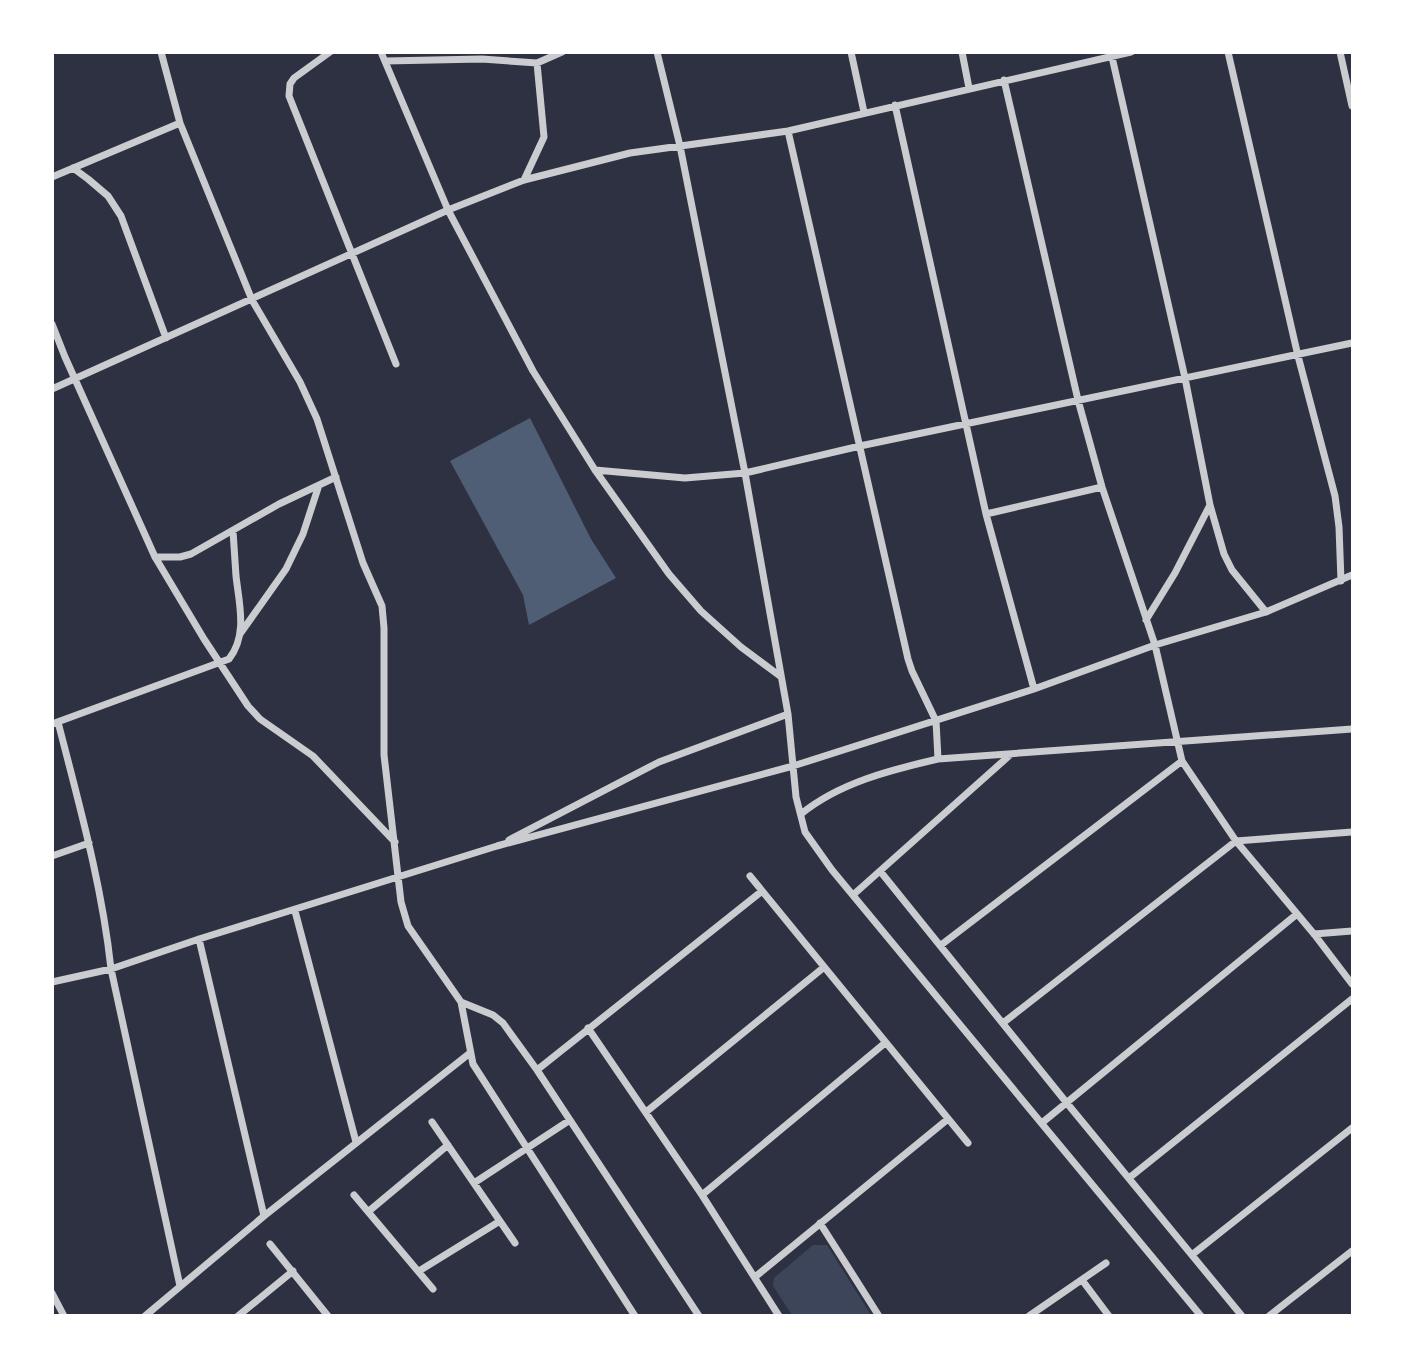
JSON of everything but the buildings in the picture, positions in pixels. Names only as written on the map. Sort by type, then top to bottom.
[{"type":"street","points":[[161,52],[180,123],[252,300],[300,382],[317,419],[363,563],[382,606],[384,755],[403,914],[408,926],[461,1002],[473,1064],[635,1315]]},
{"type":"street","points":[[330,52],[293,78],[289,96],[397,364]]},
{"type":"street","points":[[381,52],[449,210],[533,371],[595,470],[669,574],[701,611],[741,647],[780,676]]},
{"type":"street","points":[[385,61],[482,59],[537,63],[562,52]]},
{"type":"street","points":[[657,52],[680,146],[745,473],[788,714],[793,766],[805,832],[820,855],[1201,1315]]},
{"type":"street","points":[[851,52],[864,112]]},
{"type":"street","points":[[962,52],[969,88]]},
{"type":"street","points":[[1080,52],[1083,62]]},
{"type":"street","points":[[52,389],[449,210],[524,180],[630,153],[788,131],[1131,52]]},
{"type":"street","points":[[1228,52],[1297,356],[1335,496],[1341,581]]},
{"type":"street","points":[[1340,52],[1353,106]]},
{"type":"street","points":[[1112,57],[1185,378],[1210,505],[1224,554],[1266,612]]},
{"type":"street","points":[[524,180],[544,137],[537,63]]},
{"type":"street","points":[[1004,80],[1078,400],[1102,487],[1155,645],[1182,761],[1236,841],[1353,984]]},
{"type":"street","points":[[895,105],[986,514],[1034,689]]},
{"type":"street","points":[[52,177],[180,123]]},
{"type":"street","points":[[788,131],[908,659],[936,721],[938,759]]},
{"type":"street","points":[[73,168],[108,197],[121,216],[166,338]]},
{"type":"street","points":[[52,324],[155,556],[248,706],[260,719],[313,756],[396,842]]},
{"type":"street","points":[[595,470],[685,478],[745,473],[860,446],[1353,343]]},
{"type":"street","points":[[155,556],[180,557],[191,554],[336,477]]},
{"type":"street","points":[[240,635],[286,569],[303,534],[319,485]]},
{"type":"street","points":[[986,514],[1102,487]]},
{"type":"street","points":[[1146,620],[1175,573],[1210,505]]},
{"type":"street","points":[[180,1286],[111,969],[107,929],[89,843],[55,723],[220,663],[234,653],[240,635],[241,607],[233,530]]},
{"type":"street","points":[[52,982],[111,969],[497,846],[793,766],[1034,689],[1155,645],[1266,612],[1353,575]]},
{"type":"street","points":[[497,846],[659,762],[788,714]]},
{"type":"street","points":[[800,814],[839,790],[903,767],[938,759],[1353,729]]},
{"type":"street","points":[[853,895],[1011,754]]},
{"type":"street","points":[[941,945],[1182,761]]},
{"type":"street","points":[[1003,1023],[1236,841],[1353,832]]},
{"type":"street","points":[[52,856],[89,843]]},
{"type":"street","points":[[880,871],[1242,1315]]},
{"type":"street","points":[[750,876],[968,1143]]},
{"type":"street","points":[[537,1070],[762,891]]},
{"type":"street","points":[[295,911],[356,1142]]},
{"type":"street","points":[[1043,1122],[1297,914]]},
{"type":"street","points":[[1314,934],[1353,931]]},
{"type":"street","points":[[199,939],[264,1216]]},
{"type":"street","points":[[646,1112],[823,968]]},
{"type":"street","points":[[1129,1178],[1353,999]]},
{"type":"street","points":[[461,1002],[493,1014],[503,1023],[699,1315]]},
{"type":"street","points":[[588,1028],[702,1195],[779,1315]]},
{"type":"street","points":[[702,1195],[885,1043]]},
{"type":"street","points":[[145,1315],[264,1216],[470,1053]]},
{"type":"street","points":[[755,1277],[948,1119]]},
{"type":"street","points":[[474,1183],[570,1120]]},
{"type":"street","points":[[432,1122],[515,1243]]},
{"type":"street","points":[[1193,1254],[1353,1128]]},
{"type":"street","points":[[369,1211],[448,1145]]},
{"type":"street","points":[[354,1195],[433,1289]]},
{"type":"street","points":[[419,1271],[500,1221]]},
{"type":"street","points":[[820,1223],[879,1315]]},
{"type":"street","points":[[270,1244],[328,1315]]},
{"type":"street","points":[[1269,1315],[1353,1251]]},
{"type":"street","points":[[1029,1315],[1106,1264]]},
{"type":"street","points":[[238,1315],[293,1271]]},
{"type":"street","points":[[1082,1280],[1109,1315]]},
{"type":"street","points":[[52,1293],[64,1315]]},
{"type":"shaded area","points":[[530,418],[591,539],[616,578],[529,625],[523,595],[450,461]]},
{"type":"shaded area","points":[[813,1245],[827,1245],[871,1315],[792,1315],[773,1286],[774,1278]]}]
